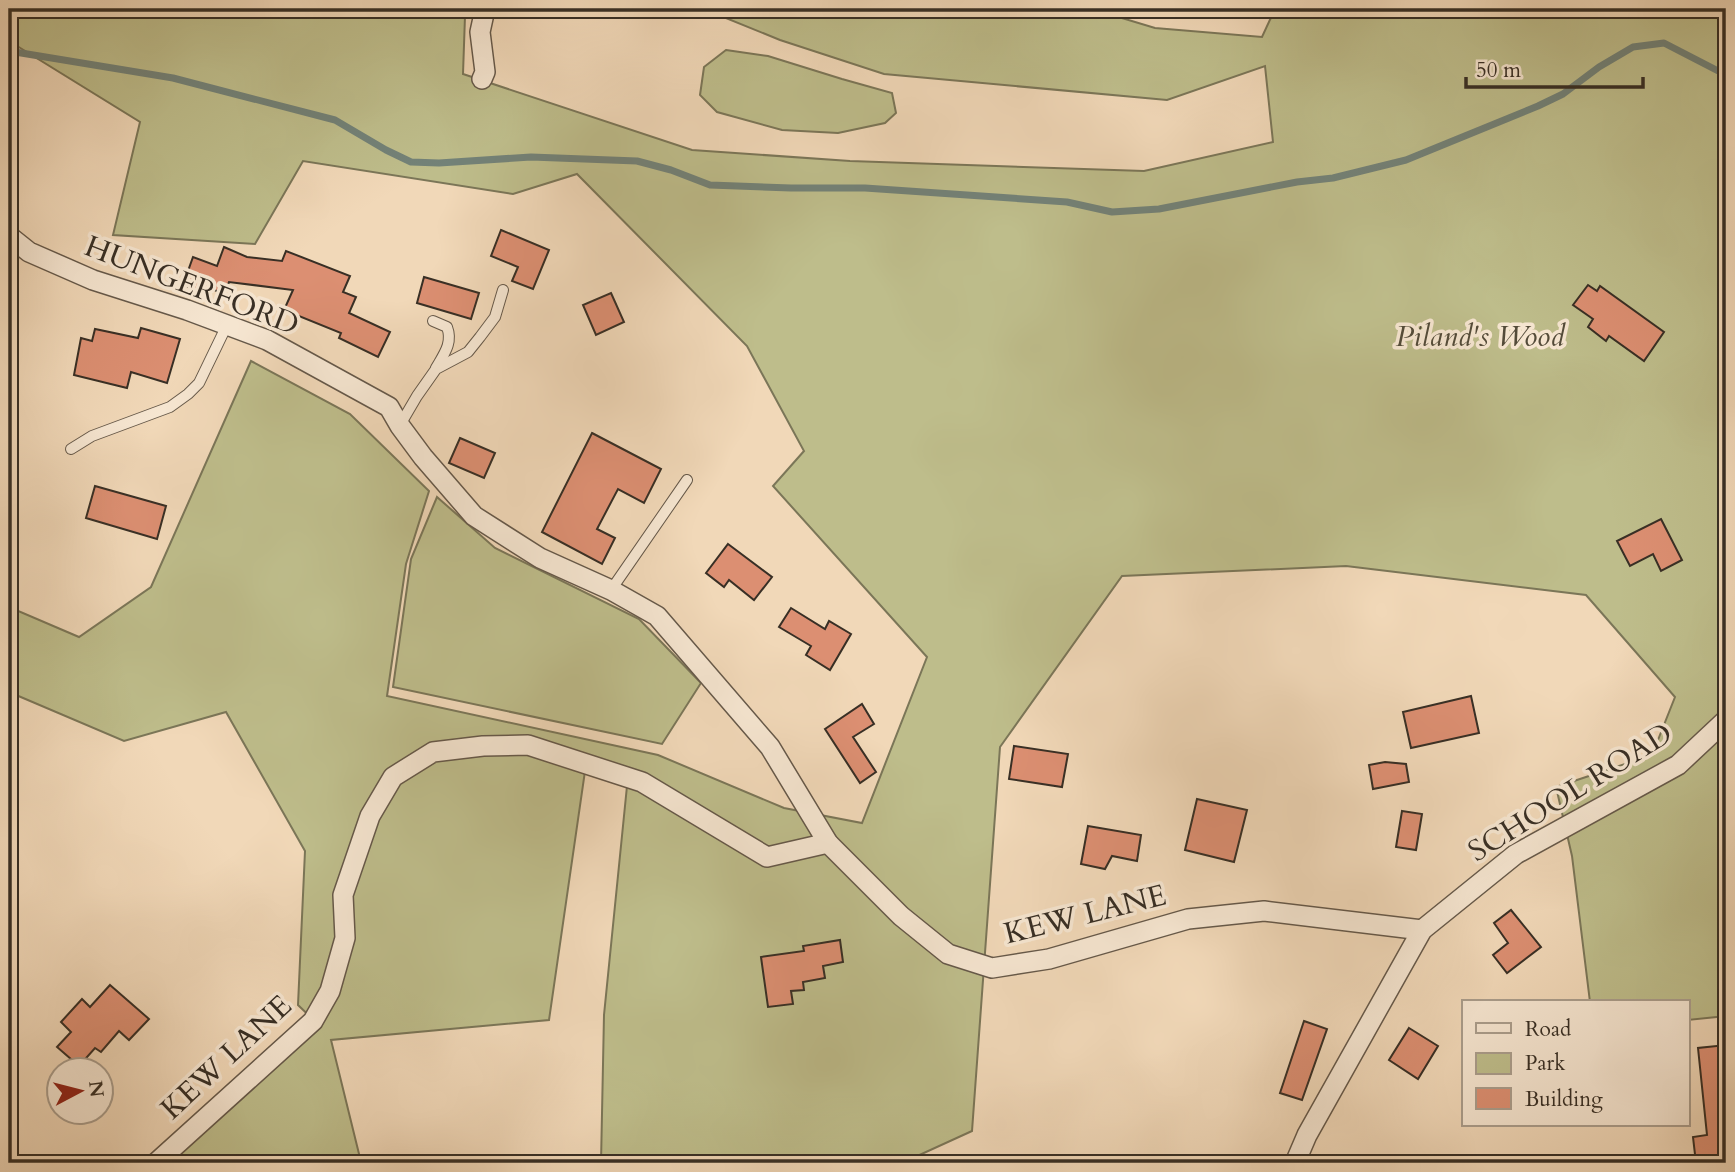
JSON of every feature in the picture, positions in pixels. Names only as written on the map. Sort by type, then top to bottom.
[{"type":"street","points":[[482,79],[485,72],[480,32],[485,9]]},
{"type":"street","name":"HUNGERFORD","points":[[9,236],[29,252],[93,280],[267,340],[389,407],[422,457],[474,516],[540,558],[611,590],[657,616],[770,747],[828,843]]},
{"type":"street","name":"SCHOOL ROAD","points":[[1294,1163],[1422,930],[1516,854],[1678,765],[1726,720]]},
{"type":"street","name":"KEW LANE","points":[[156,1163],[313,1021],[330,991],[345,938],[343,895],[370,816],[393,776],[433,752],[483,746],[528,745],[642,782],[767,857],[828,843],[901,916],[948,954],[992,968],[1049,959],[1188,919],[1264,911],[1422,930]]},
{"type":"lane","points":[[436,369],[468,352],[495,317],[503,290]]},
{"type":"lane","points":[[400,426],[449,344],[447,327],[433,321]]},
{"type":"lane","points":[[71,449],[92,436],[170,407],[188,394],[199,383],[227,325]]},
{"type":"lane","points":[[611,590],[687,480]]},
{"type":"green space","name":"Piland's Wood","points":[[9,9],[451,9],[465,16],[463,74],[692,150],[850,161],[1144,171],[1273,142],[1265,66],[1167,100],[884,74],[780,40],[711,12],[713,9],[1092,9],[1155,28],[1262,37],[1275,9],[1726,9],[1726,1016],[1690,1020],[1690,1000],[1590,1000],[1572,856],[1556,787],[1652,755],[1675,697],[1586,595],[1346,566],[1122,576],[1000,747],[972,1131],[902,1163],[601,1163],[604,1015],[627,786],[585,771],[549,1020],[331,1040],[361,1162],[165,1163],[321,1027],[298,1005],[305,851],[226,712],[124,741],[9,692],[9,607],[79,637],[151,587],[251,361],[350,414],[429,491],[406,564],[387,696],[658,755],[784,808],[862,823],[927,657],[773,486],[804,451],[747,346],[577,174],[513,194],[303,161],[255,244],[113,235],[140,122],[9,41]]},
{"type":"green space","points":[[726,50],[768,56],[892,93],[896,113],[885,123],[838,133],[782,130],[717,112],[700,95],[704,67]]},
{"type":"green space","points":[[437,497],[495,548],[639,619],[701,683],[662,744],[393,687],[411,559]]},
{"type":"building","points":[[501,230],[549,250],[533,289],[512,281],[518,267],[491,256]]},
{"type":"building","points":[[224,247],[247,257],[282,261],[286,251],[350,276],[343,292],[356,297],[349,313],[390,332],[378,357],[339,338],[341,333],[284,310],[293,290],[229,282],[224,294],[207,287],[204,293],[183,285],[193,257],[217,266]]},
{"type":"building","points":[[424,277],[479,293],[471,319],[417,303]]},
{"type":"building","points":[[1588,285],[1597,291],[1600,286],[1664,332],[1644,361],[1609,336],[1606,341],[1588,327],[1593,319],[1573,305]]},
{"type":"building","points":[[611,293],[624,322],[596,335],[583,305]]},
{"type":"building","points":[[141,328],[180,339],[167,383],[131,372],[127,388],[74,375],[81,338],[92,341],[95,329],[138,338]]},
{"type":"building","points":[[592,433],[661,469],[644,503],[618,489],[597,529],[615,538],[602,564],[542,532]]},
{"type":"building","points":[[460,438],[495,453],[484,478],[449,463]]},
{"type":"building","points":[[95,486],[166,506],[157,539],[86,518]]},
{"type":"building","points":[[1661,519],[1682,560],[1661,571],[1653,554],[1630,566],[1617,541]]},
{"type":"building","points":[[728,544],[772,577],[754,600],[729,580],[724,587],[706,573]]},
{"type":"building","points":[[791,608],[825,629],[829,621],[851,634],[830,670],[806,655],[811,646],[779,627]]},
{"type":"building","points":[[1471,696],[1479,733],[1411,748],[1403,712]]},
{"type":"building","points":[[862,704],[874,724],[853,737],[876,772],[860,783],[825,729]]},
{"type":"building","points":[[1014,746],[1068,754],[1062,787],[1009,779]]},
{"type":"building","points":[[1385,762],[1406,764],[1409,782],[1373,789],[1369,765]]},
{"type":"building","points":[[1197,799],[1247,810],[1234,862],[1185,850]]},
{"type":"building","points":[[1402,811],[1422,814],[1416,850],[1396,847]]},
{"type":"building","points":[[1088,826],[1141,835],[1137,861],[1112,856],[1105,869],[1081,864]]},
{"type":"building","points":[[1511,910],[1541,947],[1507,973],[1493,955],[1508,943],[1494,923]]},
{"type":"building","points":[[840,940],[843,962],[823,966],[825,978],[803,982],[804,990],[791,991],[793,1004],[768,1007],[761,957],[804,951],[803,946]]},
{"type":"building","points":[[110,985],[149,1019],[129,1040],[119,1031],[101,1052],[95,1048],[88,1056],[67,1056],[57,1047],[71,1032],[61,1022],[82,999],[90,1007]]},
{"type":"building","points":[[1304,1021],[1327,1029],[1302,1100],[1280,1093]]},
{"type":"building","points":[[1409,1028],[1438,1046],[1418,1079],[1389,1060]]},
{"type":"building","points":[[1726,1045],[1726,1163],[1696,1163],[1693,1137],[1707,1135],[1698,1048]]},
{"type":"waterway","points":[[9,51],[173,78],[335,120],[411,162],[439,163],[531,157],[637,161],[710,185],[865,188],[1067,202],[1112,212],[1159,209],[1297,182],[1333,178],[1406,160],[1563,94],[1599,67],[1633,47],[1664,43],[1726,75]]}]
